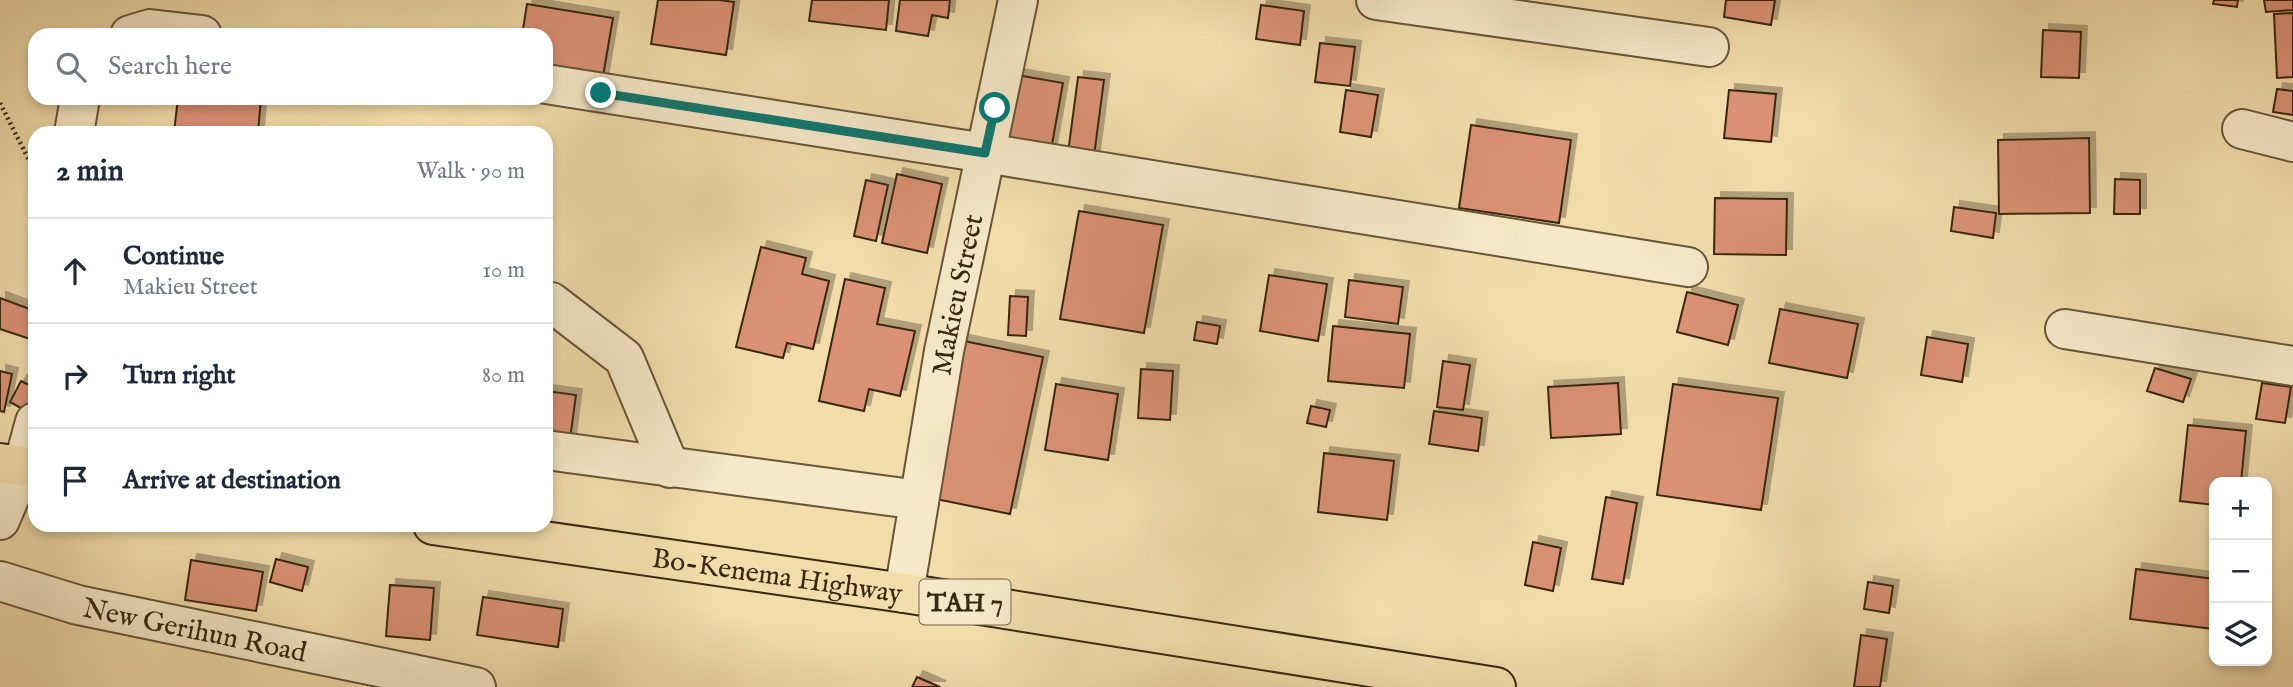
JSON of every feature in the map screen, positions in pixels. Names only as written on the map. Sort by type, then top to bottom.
[{"type":"highway","name":"Bo-Kenema Highway","points":[[481,532],[904,593],[1496,687]]},
{"type":"street","name":"Makieu Street","points":[[904,593],[944,351],[1018,0]]},
{"type":"street","points":[[1376,0],[1709,47]]},
{"type":"street","points":[[553,85],[1688,267]]},
{"type":"street","points":[[76,126],[79,105]]},
{"type":"street","points":[[2242,130],[2293,142]]},
{"type":"street","points":[[553,304],[624,358],[670,468]]},
{"type":"street","points":[[2065,328],[2293,366]]},
{"type":"street","points":[[0,520],[28,441]]},
{"type":"street","points":[[553,451],[919,500]]},
{"type":"street","name":"New Gerihun Road","points":[[0,581],[78,605],[475,687]]},
{"type":"path","points":[[0,103],[28,158]]},
{"type":"building","points":[[658,0],[734,2],[726,55],[651,44]]},
{"type":"building","points":[[812,0],[889,0],[886,30],[809,21]]},
{"type":"building","points":[[900,0],[950,0],[948,18],[932,15],[928,36],[896,31]]},
{"type":"building","points":[[1726,0],[1775,0],[1771,25],[1724,17]]},
{"type":"building","points":[[2214,0],[2238,0],[2237,7],[2213,4]]},
{"type":"building","points":[[2264,0],[2293,0],[2293,10],[2266,12]]},
{"type":"building","points":[[527,4],[613,18],[602,82],[553,73],[553,28],[523,28]]},
{"type":"building","points":[[1261,5],[1304,11],[1300,45],[1256,39]]},
{"type":"building","points":[[2293,13],[2293,77],[2277,78],[2274,14]]},
{"type":"building","points":[[2043,30],[2081,32],[2079,78],[2041,77]]},
{"type":"building","points":[[1320,43],[1355,47],[1350,86],[1315,82]]},
{"type":"building","points":[[1011,74],[1063,83],[1051,150],[999,140]]},
{"type":"building","points":[[1078,77],[1104,80],[1094,156],[1068,153]]},
{"type":"building","points":[[2277,89],[2293,91],[2293,115],[2273,112]]},
{"type":"building","points":[[1346,90],[1378,95],[1371,137],[1340,132]]},
{"type":"building","points":[[1729,90],[1776,94],[1771,142],[1724,138]]},
{"type":"building","points":[[177,105],[260,105],[259,126],[175,126]]},
{"type":"building","points":[[1471,125],[1571,140],[1559,223],[1459,208]]},
{"type":"building","points":[[2089,138],[2090,213],[1999,214],[1998,140]]},
{"type":"building","points":[[897,174],[942,184],[927,253],[882,243]]},
{"type":"building","points":[[2115,179],[2140,180],[2140,214],[2114,214]]},
{"type":"building","points":[[866,180],[888,185],[876,241],[854,236]]},
{"type":"building","points":[[1715,198],[1787,199],[1786,255],[1714,254]]},
{"type":"building","points":[[1954,207],[1996,213],[1993,238],[1951,231]]},
{"type":"building","points":[[1079,211],[1163,225],[1144,333],[1060,319]]},
{"type":"building","points":[[761,247],[806,258],[802,274],[829,281],[813,349],[787,343],[783,358],[736,347]]},
{"type":"building","points":[[1269,275],[1327,284],[1318,341],[1260,331]]},
{"type":"building","points":[[845,279],[885,288],[877,324],[915,331],[900,396],[869,389],[864,411],[819,401]]},
{"type":"building","points":[[1349,280],[1403,287],[1398,324],[1345,317]]},
{"type":"building","points":[[1687,292],[1738,305],[1728,345],[1677,332]]},
{"type":"building","points":[[1010,296],[1028,297],[1026,336],[1008,335]]},
{"type":"building","points":[[0,298],[28,308],[28,338],[0,329]]},
{"type":"building","points":[[1780,309],[1858,324],[1847,378],[1769,363]]},
{"type":"building","points":[[1197,322],[1220,326],[1217,344],[1194,340]]},
{"type":"building","points":[[1333,326],[1410,334],[1404,388],[1328,381]]},
{"type":"building","points":[[1927,337],[1968,344],[1962,382],[1921,375]]},
{"type":"building","points":[[959,340],[1043,357],[1010,514],[926,497]]},
{"type":"building","points":[[1443,361],[1470,365],[1463,410],[1437,407]]},
{"type":"building","points":[[2155,368],[2191,379],[2183,402],[2147,391]]},
{"type":"building","points":[[1141,369],[1173,371],[1170,420],[1138,418]]},
{"type":"building","points":[[0,371],[12,374],[4,412],[0,411]]},
{"type":"building","points":[[21,381],[28,384],[28,412],[10,402]]},
{"type":"building","points":[[1618,383],[1621,434],[1551,438],[1548,387]]},
{"type":"building","points":[[2262,383],[2291,387],[2285,423],[2256,419]]},
{"type":"building","points":[[1056,384],[1118,394],[1108,460],[1045,450]]},
{"type":"building","points":[[1673,384],[1778,398],[1761,510],[1657,495]]},
{"type":"building","points":[[553,392],[576,395],[569,447],[553,445]]},
{"type":"building","points":[[1311,406],[1330,410],[1326,427],[1307,423]]},
{"type":"building","points":[[1434,411],[1482,418],[1478,451],[1429,444]]},
{"type":"building","points":[[2188,425],[2246,431],[2241,477],[2209,477],[2209,504],[2180,501]]},
{"type":"building","points":[[1324,453],[1394,461],[1387,520],[1318,512]]},
{"type":"building","points":[[1606,497],[1637,503],[1623,584],[1592,579]]},
{"type":"building","points":[[1533,542],[1561,548],[1553,591],[1525,585]]},
{"type":"building","points":[[276,559],[308,567],[302,591],[270,582]]},
{"type":"building","points":[[191,560],[263,572],[256,611],[185,600]]},
{"type":"building","points":[[2136,569],[2209,578],[2209,628],[2130,619]]},
{"type":"building","points":[[1868,582],[1893,586],[1889,613],[1864,609]]},
{"type":"building","points":[[390,585],[434,588],[430,640],[386,636]]},
{"type":"building","points":[[483,597],[563,609],[558,647],[477,635]]},
{"type":"building","points":[[1861,635],[1887,639],[1880,687],[1854,687]]},
{"type":"building","points":[[917,677],[940,687],[912,687]]},
{"type":"route","points":[[601,93],[985,153],[995,108]]}]
